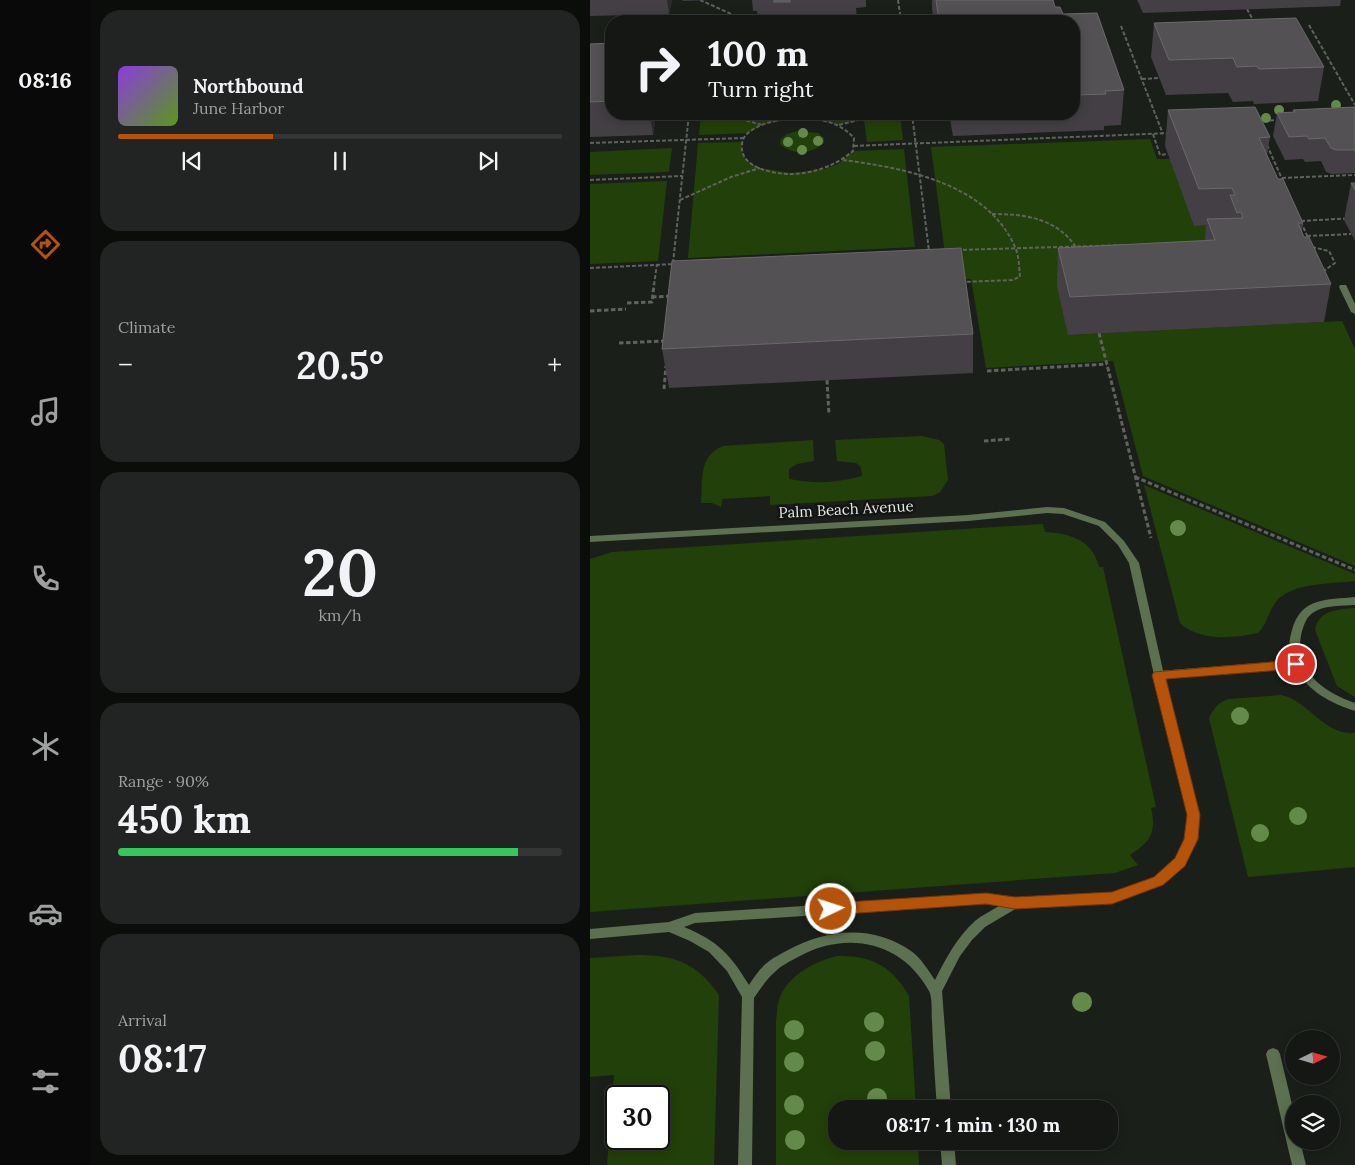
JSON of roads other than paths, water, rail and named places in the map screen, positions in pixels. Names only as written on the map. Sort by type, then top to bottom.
[{"type":"street","points":[[1343,287],[1355,312]]},
{"type":"street","name":"Palm Beach Avenue","points":[[590,539],[968,518],[1047,510],[1064,511],[1102,524],[1121,543],[1134,563],[1158,675]]},
{"type":"street","points":[[1355,601],[1324,604],[1304,614],[1294,638],[1296,664],[1313,685],[1331,698],[1355,707]]},
{"type":"street","points":[[590,934],[669,927],[695,918],[986,899],[1015,903],[1112,898],[1158,881],[1180,862],[1191,839],[1194,815],[1158,675],[1296,664]]},
{"type":"street","points":[[943,1100],[936,991],[956,952],[968,936],[981,923],[1015,903]]},
{"type":"street","points":[[669,927],[694,937],[714,948],[731,967],[748,996],[745,1165]]},
{"type":"street","points":[[748,996],[769,968],[793,952],[817,942],[844,937],[871,938],[909,955],[936,991]]},
{"type":"street","points":[[1273,1054],[1299,1165]]},
{"type":"street","points":[[947,1150],[948,1165]]}]
